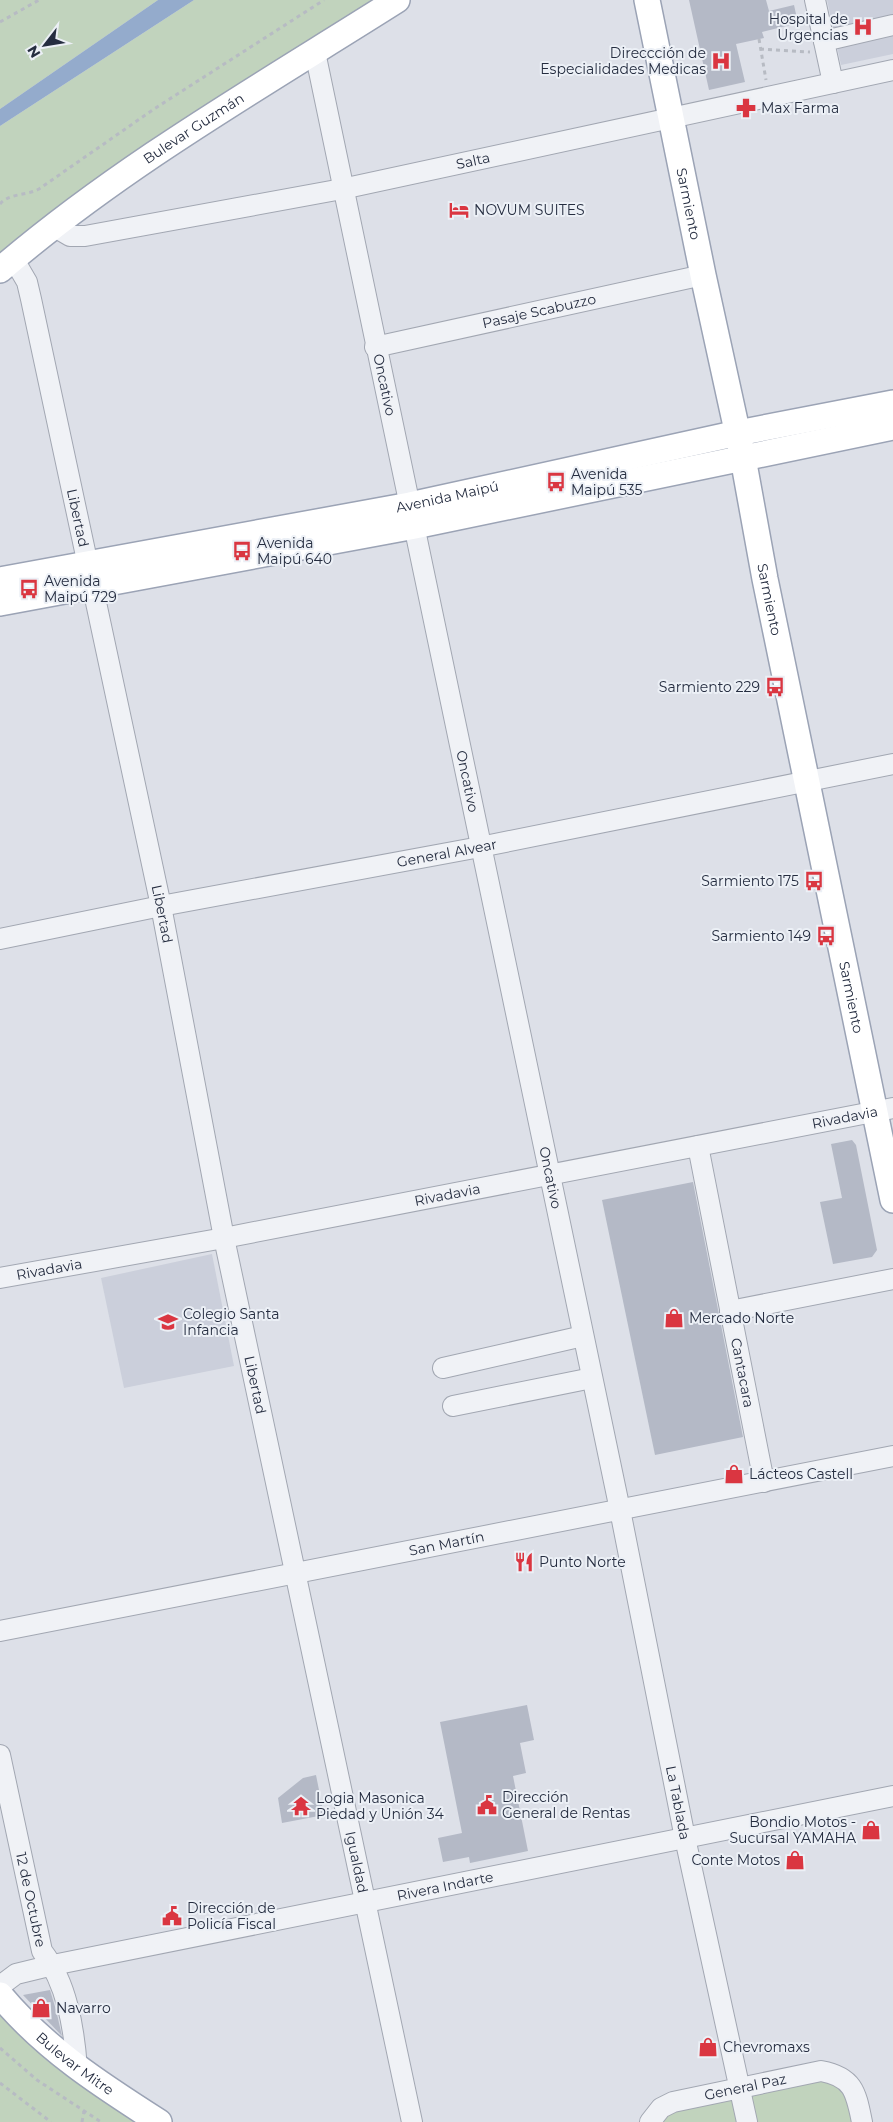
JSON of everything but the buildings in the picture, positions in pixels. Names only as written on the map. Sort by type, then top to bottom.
[{"type":"main road","name":"Bulevar Guzmán","points":[[7,264],[53,226],[167,146],[398,0]]},
{"type":"main road","name":"Sarmiento","points":[[647,0],[703,276],[738,433],[807,781],[884,1110],[893,1200]]},
{"type":"main road","name":"Avenida Maipú","points":[[413,515],[738,433],[893,403]]},
{"type":"main road","name":"Avenida Maipú","points":[[0,603],[91,575],[413,515],[743,458],[893,428]]},
{"type":"main road","name":"Avenida Maipú","points":[[0,580],[91,575]]},
{"type":"main road","name":"Bulevar Mitre","points":[[0,1995],[30,2028],[77,2068],[159,2122]]},
{"type":"street","points":[[815,0],[833,83]]},
{"type":"street","points":[[825,47],[893,25]]},
{"type":"street","name":"Oncativo","points":[[315,52],[375,347],[413,515],[480,847],[620,1510]]},
{"type":"street","name":"Salta","points":[[53,226],[70,236],[85,236],[342,189],[893,70]]},
{"type":"street","name":"Libertad","points":[[7,264],[27,282],[32,299],[161,906],[224,1238],[294,1575]]},
{"type":"street","name":"Pasaje Scabuzzo","points":[[375,347],[703,276]]},
{"type":"street","name":"General Alvear","points":[[0,939],[161,906],[480,847],[893,764]]},
{"type":"street","name":"Rivadavia","points":[[0,1278],[224,1238],[884,1110]]},
{"type":"street","name":"Cantacara","points":[[698,1146],[764,1482]]},
{"type":"street","points":[[730,1311],[893,1279]]},
{"type":"street","points":[[443,1368],[583,1336]]},
{"type":"street","points":[[453,1406],[592,1378]]},
{"type":"street","name":"San Martín","points":[[0,1631],[294,1575],[893,1456]]},
{"type":"street","name":"La Tablada","points":[[620,1510],[685,1838],[747,2122]]},
{"type":"street","name":"Igualdad","points":[[294,1575],[412,2122]]},
{"type":"street","name":"12 de Octubre","points":[[0,1755],[42,1951],[53,1965],[60,1979],[76,2050],[77,2068]]},
{"type":"street","name":"Rivera Indarte","points":[[0,1986],[16,1974],[53,1965],[893,1796]]},
{"type":"street","name":"General Paz","points":[[651,2120],[661,2108],[673,2102],[739,2086],[821,2071],[842,2077],[850,2084],[857,2095],[862,2122]]},
{"type":"path","points":[[0,22],[39,0]]},
{"type":"path","points":[[0,204],[9,196],[27,195],[39,189],[154,109],[324,0]]},
{"type":"path","points":[[759,39],[762,59]]},
{"type":"path","points":[[760,49],[825,47]]},
{"type":"path","points":[[0,2048],[36,2080],[101,2122]]},
{"type":"path","points":[[0,2083],[51,2122]]},
{"type":"path","points":[[82,2122],[84,2111]]},
{"type":"shaded area","name":"Hospital de Urgencias","points":[[827,0],[893,0],[893,54],[841,65]]},
{"type":"shaded area","name":"Colegio Santa Infancia","points":[[212,1254],[234,1366],[124,1388],[101,1278]]},
{"type":"green space","points":[[0,0],[158,0],[0,109]]},
{"type":"green space","points":[[194,0],[397,0],[0,270],[0,126]]},
{"type":"green space","points":[[0,1995],[159,2122],[0,2122]]},
{"type":"green space","points":[[833,2073],[862,2122],[650,2122],[652,2117]]},
{"type":"water","points":[[158,0],[194,0],[0,126],[0,109]]},
{"type":"place","name":"Hospital de Urgencias","points":[[863,27]]},
{"type":"place","name":"Direccción de Especialidades Medicas","points":[[721,61]]},
{"type":"place","name":"Max Farma","points":[[746,108]]},
{"type":"place","name":"NOVUM SUITES","points":[[459,210]]},
{"type":"place","name":"Avenida Maipú 535","points":[[556,482]]},
{"type":"place","name":"Avenida Maipú 640","points":[[242,551]]},
{"type":"place","name":"Avenida Maipú 729","points":[[29,589]]},
{"type":"place","name":"Sarmiento 229","points":[[775,687]]},
{"type":"place","name":"Sarmiento 175","points":[[814,881]]},
{"type":"place","name":"Sarmiento 149","points":[[826,936]]},
{"type":"place","name":"Mercado Norte","points":[[674,1318]]},
{"type":"place","name":"Colegio Santa Infancia","points":[[168,1322]]},
{"type":"place","name":"Lácteos Castell","points":[[734,1474]]},
{"type":"place","name":"Punto Norte","points":[[524,1562]]},
{"type":"place","name":"Dirección General de Rentas","points":[[487,1805]]},
{"type":"place","name":"Logia Masonica Piedad y Unión 34","points":[[301,1806]]},
{"type":"place","name":"Bondio Motos - Sucursal YAMAHA","points":[[871,1830]]},
{"type":"place","name":"Conte Motos","points":[[795,1860]]},
{"type":"place","name":"Dirección de Policía Fiscal","points":[[172,1916]]},
{"type":"place","name":"Navarro","points":[[41,2008]]},
{"type":"place","name":"Chevromaxs","points":[[708,2047]]}]
